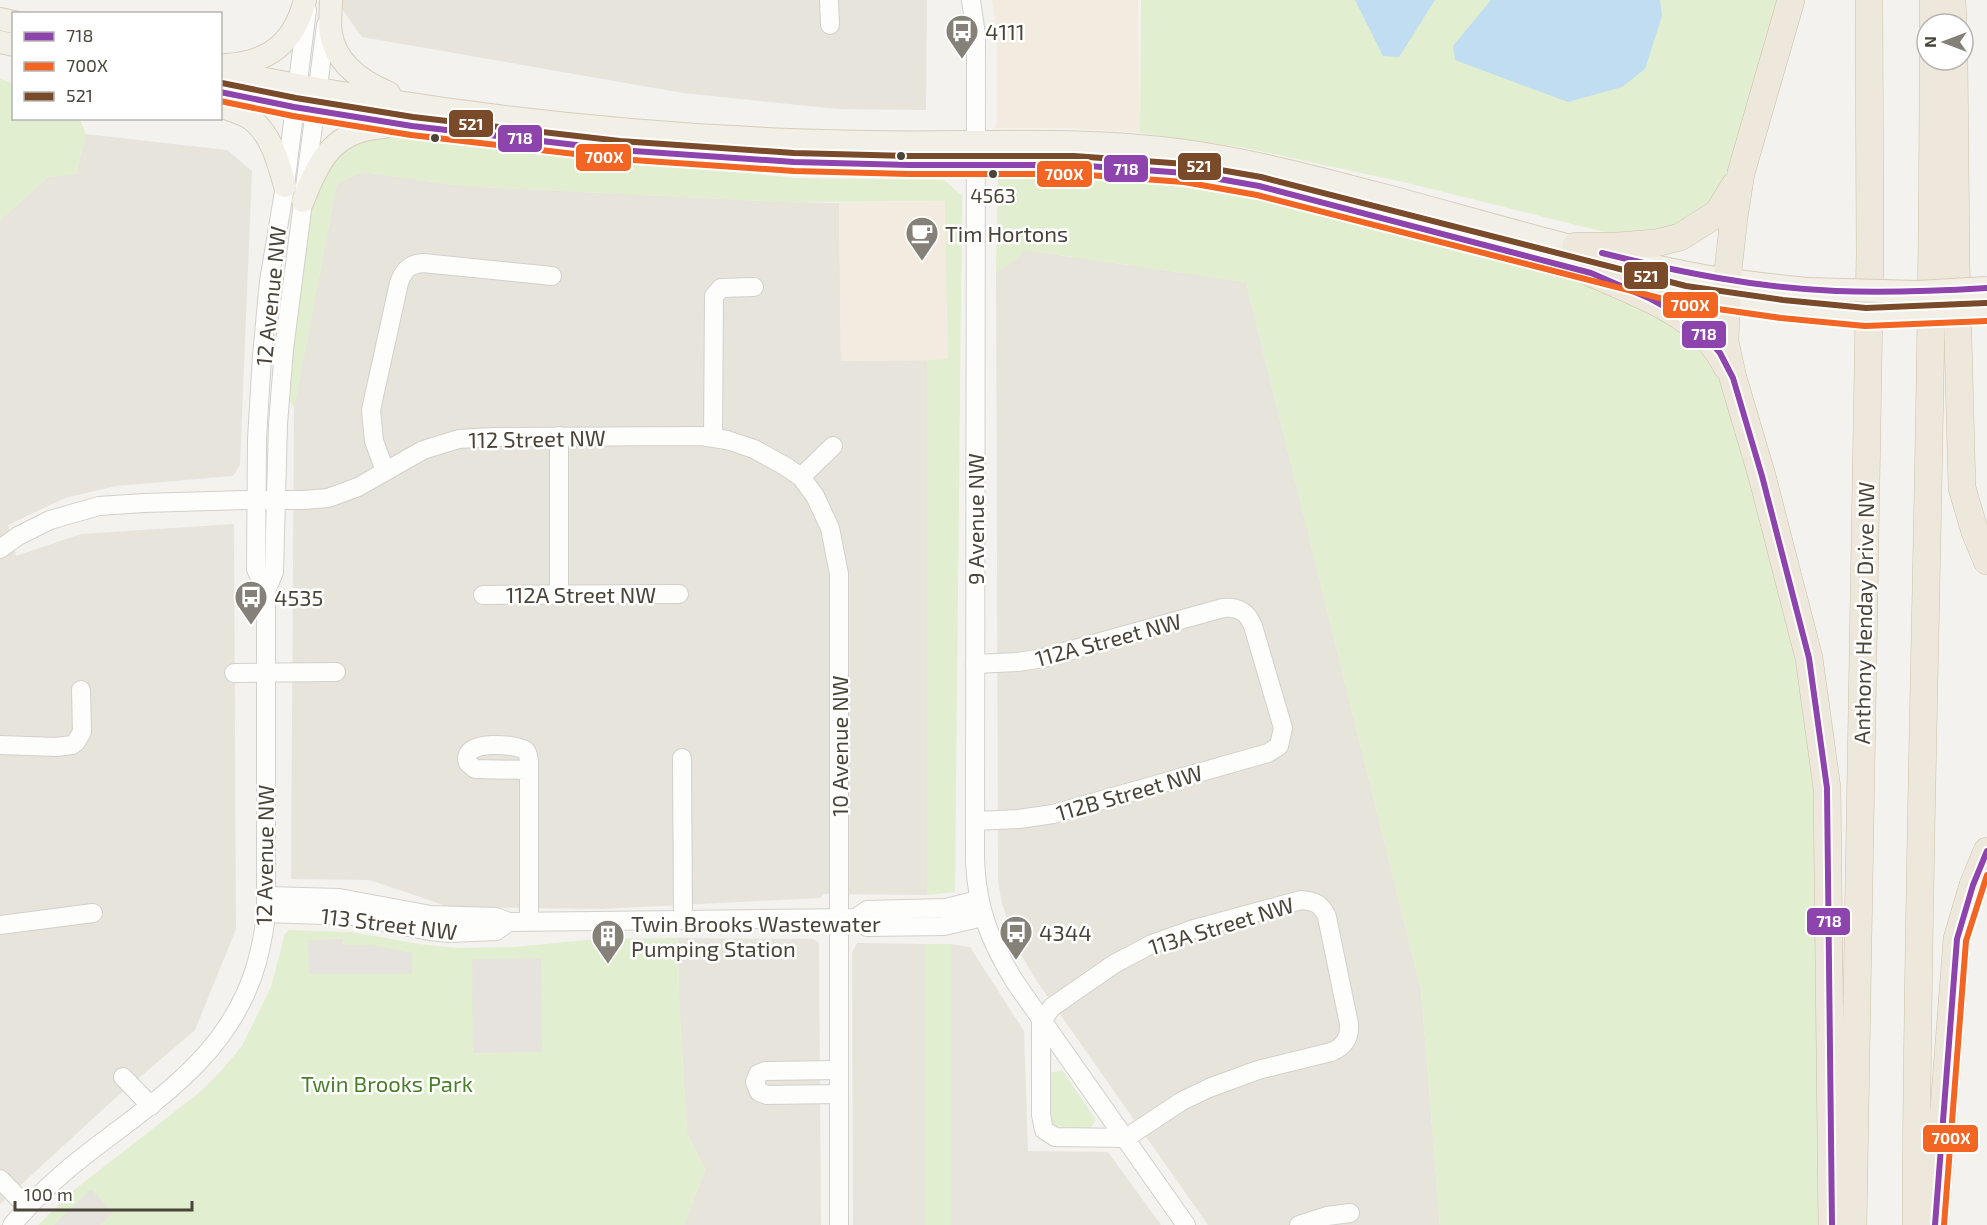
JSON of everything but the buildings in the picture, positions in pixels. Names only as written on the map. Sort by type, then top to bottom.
[{"type":"highway","points":[[1791,0],[1742,173],[1734,217],[1726,291],[1725,342],[1809,658],[1827,788],[1833,1225]]},
{"type":"highway","points":[[1854,0],[1851,225],[1868,365]]},
{"type":"highway","name":"Anthony Henday Drive NW","points":[[1853,1225],[1870,254],[1869,0]]},
{"type":"highway","points":[[1916,1225],[1919,914],[1929,477],[1933,72]]},
{"type":"highway","points":[[1954,72],[1956,276],[1962,488],[1975,532],[1987,561]]},
{"type":"highway","points":[[1576,246],[1656,243],[1680,237],[1718,213],[1742,173]]},
{"type":"highway","points":[[1591,273],[1651,299],[1680,315],[1703,333],[1720,353],[1733,378]]},
{"type":"highway","points":[[1935,1225],[1957,939],[1973,885],[1987,852]]},
{"type":"main road","points":[[222,65],[251,62],[278,49],[294,30],[306,0]]},
{"type":"main road","points":[[330,0],[330,34],[346,65],[366,83],[412,115]]},
{"type":"main road","points":[[222,71],[306,98]]},
{"type":"main road","points":[[222,92],[306,98],[412,115],[538,141],[701,157],[886,164],[1076,141],[1153,147],[1263,164],[1648,265],[1726,291],[1807,301],[1866,316],[1987,312]]},
{"type":"main road","points":[[222,106],[249,118],[263,130],[276,154],[285,186]]},
{"type":"main road","points":[[303,201],[317,167],[338,142],[354,133],[412,115]]},
{"type":"main road","points":[[976,153],[1074,165],[1147,169],[1259,186],[1684,296],[1726,291]]},
{"type":"main road","points":[[1807,301],[1987,288]]},
{"type":"street","name":"12 Avenue NW","points":[[12,1225],[27,1208],[86,1154],[151,1106],[188,1074],[215,1045],[235,1015],[250,985],[261,948],[266,904],[266,591],[274,572],[278,424],[283,358],[303,201],[306,0]]},
{"type":"street","name":"12 Avenue NW","points":[[266,591],[256,569],[257,439],[269,281],[285,186],[330,0]]},
{"type":"street","points":[[829,0],[830,25]]},
{"type":"street","name":"9 Avenue NW","points":[[971,0],[976,35],[975,861],[981,909],[1004,964],[1041,1022],[1126,1137],[1186,1225]]},
{"type":"street","points":[[385,471],[374,441],[371,410],[399,283],[407,268],[423,263],[552,276]]},
{"type":"street","points":[[713,437],[714,296],[721,288],[754,287]]},
{"type":"street","points":[[559,436],[559,594]]},
{"type":"street","name":"112 Street NW","points":[[0,549],[18,536],[50,520],[99,506],[312,500],[337,496],[358,487],[423,450],[459,439],[559,436],[713,437],[754,449],[801,477]]},
{"type":"street","points":[[801,477],[833,446]]},
{"type":"street","name":"10 Avenue NW","points":[[801,477],[815,496],[830,528],[839,574],[847,917],[839,1070],[839,1225]]},
{"type":"street","name":"112A Street NW","points":[[483,595],[679,594]]},
{"type":"street","name":"112A Street NW","points":[[975,664],[1018,662],[1050,657],[1223,608],[1241,610],[1253,626],[1282,723],[1282,739],[1279,746]]},
{"type":"street","points":[[234,673],[336,672]]},
{"type":"street","points":[[0,745],[56,747],[72,745],[82,732],[81,690]]},
{"type":"street","name":"112B Street NW","points":[[975,821],[1019,819],[1053,814],[1268,753],[1279,746]]},
{"type":"street","points":[[682,758],[683,918]]},
{"type":"street","points":[[529,770],[529,921]]},
{"type":"street","name":"113 Street NW","points":[[266,904],[339,898],[431,915],[496,917],[509,922],[847,917],[867,927],[944,926],[968,922],[981,909]]},
{"type":"street","name":"113A Street NW","points":[[1041,1022],[1052,1007],[1061,1000],[1114,964],[1152,944],[1194,929],[1301,900],[1321,906],[1327,917],[1349,1024],[1346,1041],[1331,1052],[1258,1070],[1209,1088],[1182,1101],[1126,1137]]},
{"type":"street","points":[[0,925],[93,913]]},
{"type":"street","points":[[1041,1022],[1041,1115],[1044,1130],[1055,1137],[1126,1137]]},
{"type":"street","points":[[839,1070],[765,1071],[758,1074],[755,1082],[759,1092],[767,1095],[839,1094]]},
{"type":"street","points":[[123,1077],[151,1106]]},
{"type":"street","points":[[0,1179],[27,1208]]},
{"type":"street","points":[[1299,1225],[1327,1216],[1350,1213]]},
{"type":"shaded area","points":[[341,0],[927,0],[926,110],[837,109],[683,93],[362,37],[340,6]]},
{"type":"shaded area","points":[[992,0],[1138,0],[1140,133],[1067,128],[994,128],[997,122],[997,35]]},
{"type":"shaded area","points":[[86,134],[227,150],[252,171],[240,465],[233,476],[116,486],[65,498],[8,525],[16,556],[81,534],[234,524],[236,929],[195,1030],[112,1101],[0,1204],[0,220],[48,177],[76,174]]},
{"type":"shaded area","points":[[363,172],[462,186],[839,203],[841,361],[927,360],[927,895],[824,894],[820,898],[602,909],[449,907],[370,880],[291,879],[294,407],[337,183]]},
{"type":"shaded area","points":[[946,201],[948,360],[841,361],[839,203]]},
{"type":"shaded area","points":[[1024,250],[1246,282],[1421,990],[1440,1225],[1208,1225],[1036,980],[1019,951],[1002,904],[998,881],[996,272],[1014,261]]},
{"type":"shaded area","points":[[678,938],[814,939],[819,943],[821,1225],[684,1225],[705,1170],[687,1133]]},
{"type":"shaded area","points":[[343,939],[343,945],[371,945],[412,953],[412,974],[309,974],[308,940]]},
{"type":"shaded area","points":[[857,943],[925,944],[925,1225],[853,1225],[852,953]]},
{"type":"shaded area","points":[[951,944],[970,947],[1024,1031],[1028,1151],[1108,1152],[1161,1225],[951,1225]]},
{"type":"shaded area","points":[[541,958],[542,1052],[473,1053],[472,959]]},
{"type":"shaded area","points":[[91,1189],[113,1213],[100,1225],[54,1225]]},
{"type":"green space","points":[[1141,0],[1779,0],[1762,65],[1721,188],[1705,210],[1664,233],[1613,234],[1403,182],[1241,147],[1140,133]]},
{"type":"green space","points":[[0,78],[12,84],[12,120],[80,120],[86,134],[76,174],[48,177],[0,220]]},
{"type":"green space","points":[[371,135],[409,135],[793,178],[944,180],[962,196],[954,892],[927,895],[927,360],[948,359],[945,201],[784,202],[462,186],[363,172],[337,183],[294,407],[286,395],[307,220],[325,163]]},
{"type":"green space","points":[[998,170],[1150,178],[1255,192],[1480,256],[1587,280],[1699,336],[1726,392],[1801,662],[1819,779],[1824,1225],[1440,1225],[1421,990],[1246,282],[1025,250],[1014,261],[996,272]]},
{"type":"green space","name":"Twin Brooks Park","points":[[289,930],[351,932],[457,948],[514,947],[597,939],[678,938],[687,1133],[705,1170],[684,1225],[38,1225],[74,1190],[200,1092],[220,1072],[242,1046],[271,987],[285,934]]},
{"type":"green space","points":[[925,944],[951,944],[951,1225],[925,1225]]},
{"type":"green space","points":[[1062,1070],[1096,1120],[1089,1130],[1046,1125],[1049,1073]]},
{"type":"water","points":[[1355,0],[1435,0],[1399,57],[1383,56]]},
{"type":"water","points":[[1491,0],[1660,0],[1662,16],[1645,69],[1622,87],[1568,102],[1455,60],[1453,46]]},
{"type":"transit line","name":"521","points":[[222,83],[413,117],[620,141],[794,153],[1074,156],[1186,164],[1261,177],[1686,286],[1783,300],[1866,308],[1986,303]]},
{"type":"transit line","name":"718","points":[[222,92],[294,107],[412,126],[619,150],[794,162],[1074,165],[1185,173],[1259,186],[1591,273],[1651,299],[1680,315],[1703,333],[1720,353],[1733,378],[1762,476],[1809,658],[1827,788],[1832,1225]]},
{"type":"transit line","name":"700X","points":[[222,101],[293,116],[411,135],[618,159],[794,171],[1074,174],[1184,182],[1257,195],[1683,304],[1781,318],[1865,326],[1987,321]]},
{"type":"transit line","name":"718","points":[[1602,253],[1718,278],[1806,289],[1893,292],[1987,288]]},
{"type":"transit line","name":"718","points":[[1935,1225],[1957,939],[1973,885],[1987,851]]},
{"type":"transit line","name":"700X","points":[[1944,1225],[1966,941],[1987,875]]},
{"type":"place","name":"4111","points":[[962,60]]},
{"type":"place","name":"4563","points":[[993,174]]},
{"type":"place","name":"Tim Hortons","points":[[922,262]]},
{"type":"place","name":"4535","points":[[251,626]]},
{"type":"place","name":"4344","points":[[1016,961]]},
{"type":"place","name":"Twin Brooks Wastewater Pumping Station","points":[[608,965]]}]
